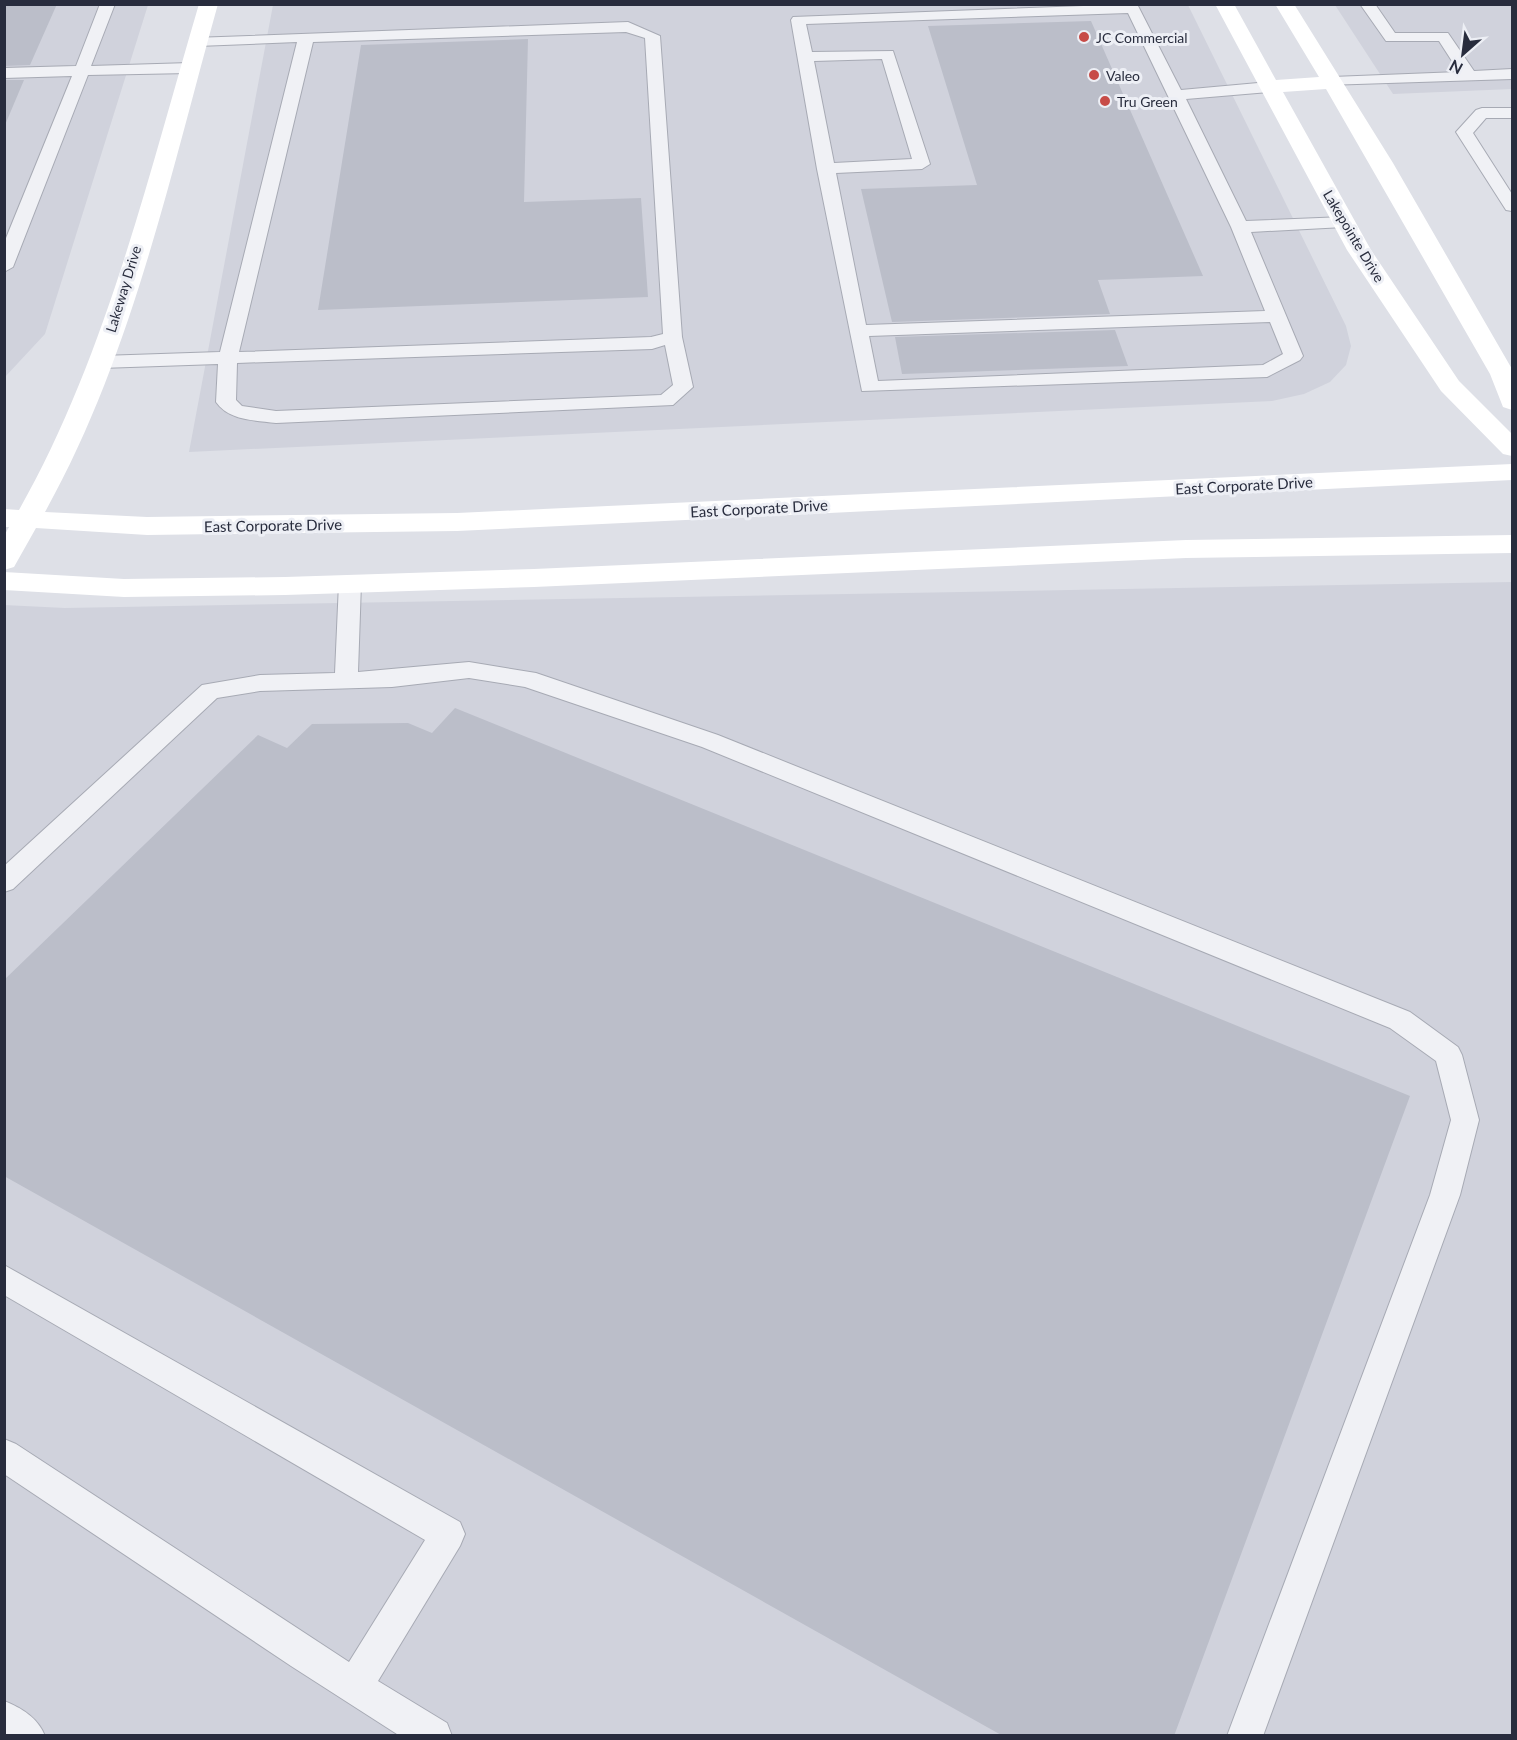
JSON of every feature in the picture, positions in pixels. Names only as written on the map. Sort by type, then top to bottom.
[{"type":"street","name":"Lakeway Drive","points":[[4,561],[17,519],[101,362],[209,4]]},
{"type":"street","name":"Lakepointe Drive","points":[[1224,4],[1359,250],[1450,386],[1512,448]]},
{"type":"street","points":[[1284,4],[1377,154],[1503,374],[1512,402]]},
{"type":"street","points":[[1269,87],[1332,82]]},
{"type":"street","name":"East Corporate Drive","points":[[17,519],[147,526],[457,522],[1512,472]]},
{"type":"street","points":[[4,581],[124,588],[534,579],[1186,549],[1512,544]]},
{"type":"lane","points":[[4,267],[108,4]]},
{"type":"lane","points":[[1367,4],[1391,38],[1443,36],[1470,76]]},
{"type":"lane","points":[[1133,8],[1240,227],[1293,356],[1266,371],[869,387],[804,57],[798,20],[1133,8]]},
{"type":"lane","points":[[198,41],[628,27],[652,36],[673,337],[683,387],[666,401],[276,417],[236,411],[226,402],[228,357],[306,38]]},
{"type":"lane","points":[[804,57],[888,54],[922,164],[825,169]]},
{"type":"lane","points":[[4,73],[190,68]]},
{"type":"lane","points":[[1332,82],[1512,74]]},
{"type":"lane","points":[[1176,95],[1269,87]]},
{"type":"lane","points":[[1512,113],[1482,113],[1464,132],[1512,206]]},
{"type":"lane","points":[[1240,227],[1344,222]]},
{"type":"lane","points":[[858,331],[1276,316]]},
{"type":"lane","points":[[101,362],[652,343],[673,337]]},
{"type":"lane","points":[[346,680],[350,583]]},
{"type":"lane","points":[[4,882],[210,691],[260,683],[392,679],[469,670],[528,679],[710,741],[1400,1020],[1448,1055],[1465,1120],[1445,1195],[1245,1736]]},
{"type":"lane","points":[[4,1279],[448,1534],[355,1686]]},
{"type":"lane","points":[[4,1455],[434,1736]]},
{"type":"lane","points":[[4,1719],[27,1736]]},
{"type":"shaded area","points":[[5,5],[148,5],[45,334],[5,377]]},
{"type":"shaded area","points":[[273,5],[1188,5],[1346,326],[1351,346],[1346,365],[1330,382],[1304,394],[1272,401],[189,452]]},
{"type":"shaded area","points":[[1335,5],[1512,5],[1512,89],[1393,94]]},
{"type":"shaded area","points":[[1512,582],[1512,1735],[5,1735],[4,605],[65,608]]},
{"type":"building","points":[[4,4],[57,4],[30,65],[4,66]]},
{"type":"building","points":[[1091,21],[1203,276],[1098,280],[1110,314],[892,322],[861,189],[977,185],[928,26]]},
{"type":"building","points":[[528,39],[524,202],[641,198],[648,297],[318,310],[361,45]]},
{"type":"building","points":[[4,80],[24,80],[5,125],[4,125]]},
{"type":"building","points":[[1115,330],[1128,366],[902,374],[895,337]]},
{"type":"building","points":[[455,708],[1410,1096],[1174,1736],[1003,1736],[4,1176],[4,980],[258,735],[287,748],[312,724],[408,723],[432,733]]},
{"type":"place","name":"JC Commercial","points":[[1084,37]]},
{"type":"place","name":"Valeo","points":[[1094,75]]},
{"type":"place","name":"Tru Green","points":[[1105,101]]}]
